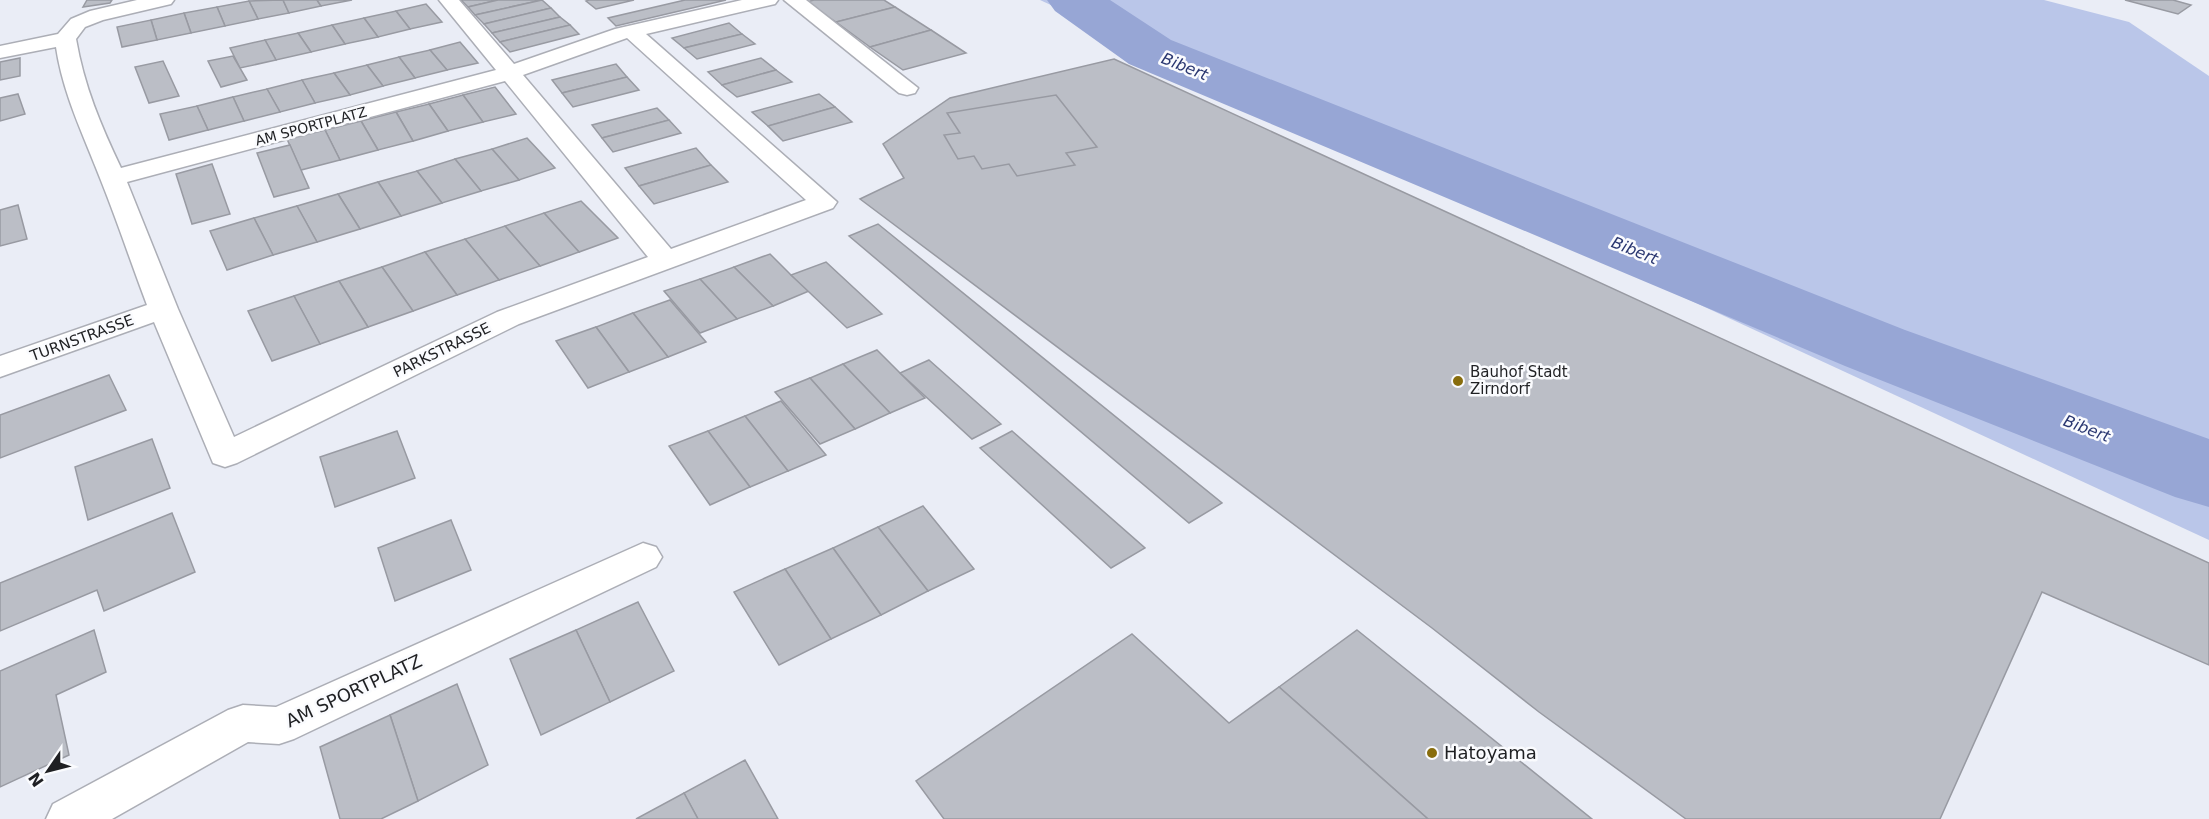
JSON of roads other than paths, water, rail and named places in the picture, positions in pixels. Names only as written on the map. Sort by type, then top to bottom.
[{"type":"street","points":[[0,52],[65,39],[78,23],[97,15],[164,0]]},
{"type":"street","points":[[449,0],[665,259]]},
{"type":"street","points":[[508,73],[615,36],[768,0]]},
{"type":"street","points":[[794,0],[907,88]]},
{"type":"street","name":"PARKSTRASSE","points":[[163,309],[225,455],[508,318],[824,202],[633,33]]},
{"type":"street","points":[[65,39],[70,75],[88,124],[113,178],[163,309]]},
{"type":"street","name":"AM SPORTPLATZ","points":[[113,178],[508,73]]},
{"type":"street","name":"TURNSTRASSE","points":[[0,367],[163,309]]},
{"type":"street","name":"AM SPORTPLATZ","points":[[69,819],[243,723],[279,726],[643,557]]},
{"type":"waterway","name":"Bibert","points":[[1074,0],[1150,52],[1875,348],[2209,474]]},
{"type":"place","name":"Bauhof Stadt Zirndorf","points":[[1458,381]]},
{"type":"place","name":"Hatoyama","points":[[1432,753]]}]
